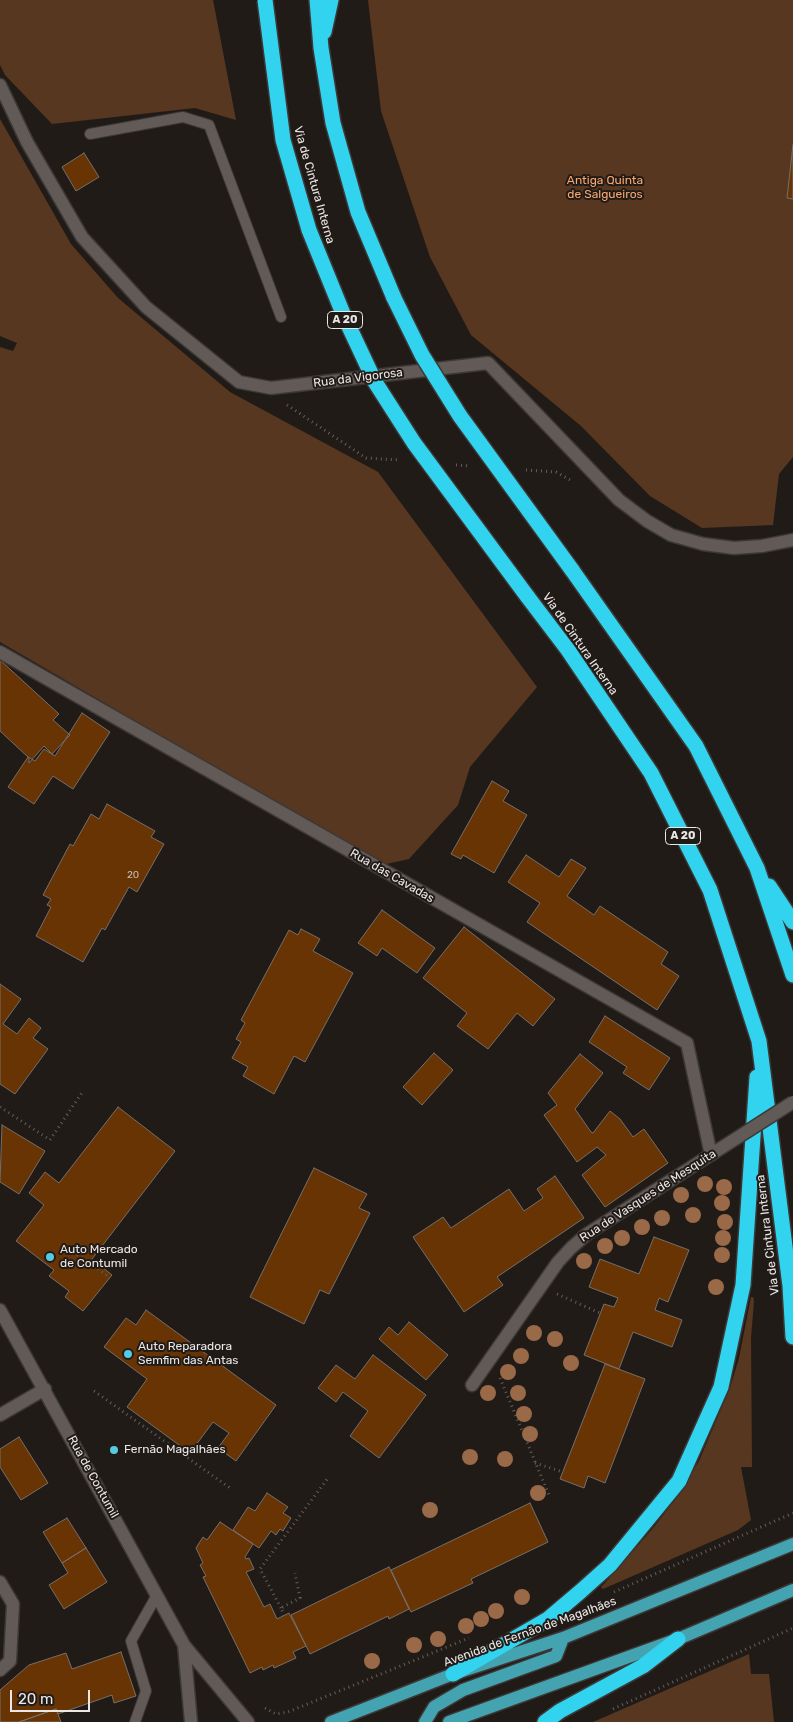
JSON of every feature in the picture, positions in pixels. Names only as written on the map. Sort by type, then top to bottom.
[{"type":"highway","name":"Via de Cintura Interna","points":[[265,0],[283,140],[309,230],[344,316],[375,382],[414,442],[568,650],[651,772],[710,890],[759,1041],[790,1286],[793,1337]]},
{"type":"highway","points":[[317,0],[321,48],[334,123],[358,212],[418,346],[460,416],[572,570],[696,746],[758,868],[793,922]]},
{"type":"highway","points":[[321,48],[332,0]]},
{"type":"highway","points":[[758,868],[793,975]]},
{"type":"highway","points":[[453,1674],[548,1619],[581,1591],[610,1565],[679,1481],[721,1387],[743,1286],[759,1041]]},
{"type":"highway","points":[[545,1722],[560,1711],[643,1666],[678,1639]]},
{"type":"main road","name":"Avenida de Fernão de Magalhães","points":[[331,1722],[453,1674],[563,1638],[793,1544]]},
{"type":"main road","points":[[449,1722],[678,1639],[793,1590]]},
{"type":"main road","points":[[425,1722],[434,1708],[463,1690],[556,1656],[563,1638]]},
{"type":"street","name":"Rua da Vigorosa","points":[[0,85],[27,142],[82,238],[146,307],[239,382],[271,388],[488,362],[619,500],[646,522],[671,534],[703,544],[734,548],[762,546],[793,540]]},
{"type":"street","name":"Rua das Cavadas","points":[[0,652],[687,1043],[711,1154]]},
{"type":"street","name":"Rua de Vasques de Mesquita","points":[[472,1385],[558,1262],[587,1234],[793,1102]]},
{"type":"street","name":"Rua de Contumil","points":[[0,1310],[184,1645],[248,1722]]},
{"type":"street","points":[[0,1415],[45,1389]]},
{"type":"street","points":[[0,1582],[13,1604],[10,1661],[0,1670]]},
{"type":"street","name":"Rua de Contumil","points":[[184,1645],[191,1722]]},
{"type":"lane","points":[[90,134],[183,118],[209,125],[281,317]]},
{"type":"lane","points":[[135,1722],[146,1691],[132,1641],[157,1595]]},
{"type":"path","points":[[0,1107],[50,1140],[83,1091]]},
{"type":"path","points":[[73,1252],[108,1276]]},
{"type":"path","points":[[540,1287],[600,1313]]},
{"type":"path","points":[[492,1358],[549,1495]]},
{"type":"path","points":[[94,1391],[230,1488]]},
{"type":"path","points":[[535,1463],[563,1472]]},
{"type":"path","points":[[284,1616],[260,1569],[328,1478]]},
{"type":"path","points":[[608,1595],[793,1513]]},
{"type":"path","points":[[281,1608],[300,1598],[295,1573]]},
{"type":"path","points":[[609,1710],[793,1628]]},
{"type":"path","points":[[262,1706],[276,1714],[288,1712],[476,1635]]},
{"type":"green space","points":[[0,0],[213,0],[236,120],[195,108],[52,124],[5,75],[0,65]]},
{"type":"green space","name":"Antiga Quinta de Salgueiros","points":[[368,0],[793,0],[793,457],[779,474],[773,525],[702,528],[650,496],[581,426],[471,335],[430,257],[381,111]]},
{"type":"green space","points":[[0,119],[71,244],[118,298],[230,392],[378,472],[537,687],[470,767],[458,805],[409,859],[382,865],[0,642],[0,347],[13,351],[17,343],[0,336]]},
{"type":"green space","points":[[751,1297],[753,1297],[754,1301],[751,1338],[752,1467],[741,1467],[751,1520],[738,1530],[603,1589],[601,1587],[654,1527],[674,1501],[699,1461],[730,1388],[739,1358]]},
{"type":"green space","points":[[749,1654],[751,1674],[769,1674],[774,1722],[593,1722]]},
{"type":"building","points":[[793,145],[793,199],[787,198]]},
{"type":"building","points":[[84,153],[99,177],[76,191],[62,167]]},
{"type":"building","points":[[0,660],[59,714],[53,720],[70,735],[52,754],[44,746],[29,763],[29,758],[0,731]]},
{"type":"building","points":[[82,713],[110,732],[73,789],[53,776],[34,804],[8,787],[28,757],[35,761],[44,749],[55,756]]},
{"type":"building","points":[[492,781],[509,791],[503,801],[527,815],[494,873],[463,855],[461,859],[451,854]]},
{"type":"building","points":[[107,804],[155,831],[151,837],[164,844],[137,892],[129,887],[105,930],[102,928],[83,962],[36,936],[51,907],[47,905],[51,899],[43,895],[70,844],[73,846],[91,814],[99,819]]},
{"type":"building","points":[[526,855],[559,877],[571,859],[586,868],[567,896],[594,915],[600,906],[668,952],[661,964],[679,976],[657,1010],[527,922],[540,903],[508,882]]},
{"type":"building","points":[[382,910],[435,948],[417,973],[382,948],[377,956],[358,943]]},
{"type":"building","points":[[464,927],[555,999],[533,1026],[517,1013],[488,1049],[457,1026],[467,1013],[423,978]]},
{"type":"building","points":[[301,929],[320,939],[313,951],[353,973],[305,1062],[294,1056],[274,1094],[243,1076],[248,1067],[232,1058],[241,1042],[236,1039],[245,1023],[241,1020],[289,930],[298,935]]},
{"type":"building","points":[[0,984],[21,999],[3,1024],[17,1034],[29,1018],[41,1028],[33,1038],[48,1049],[15,1094],[0,1084]]},
{"type":"building","points":[[605,1016],[670,1058],[649,1090],[623,1073],[627,1067],[589,1042]]},
{"type":"building","points":[[434,1053],[453,1070],[422,1105],[403,1087]]},
{"type":"building","points":[[580,1054],[603,1073],[575,1109],[591,1132],[593,1133],[610,1111],[620,1119],[633,1137],[644,1129],[668,1163],[605,1207],[582,1175],[606,1155],[597,1147],[577,1162],[544,1115],[557,1105],[548,1093]]},
{"type":"building","points":[[118,1107],[175,1151],[92,1259],[112,1275],[83,1311],[65,1297],[69,1291],[49,1276],[54,1270],[16,1241],[44,1205],[29,1193],[45,1172],[59,1183]]},
{"type":"building","points":[[2,1125],[45,1151],[19,1194],[0,1182]]},
{"type":"building","points":[[314,1168],[367,1194],[359,1208],[370,1213],[329,1294],[320,1290],[304,1324],[250,1297]]},
{"type":"building","points":[[555,1176],[584,1218],[497,1277],[503,1285],[464,1312],[413,1237],[443,1217],[451,1228],[509,1189],[524,1211],[543,1198],[537,1189]]},
{"type":"building","points":[[654,1237],[689,1250],[668,1302],[659,1298],[655,1310],[682,1320],[672,1347],[633,1332],[619,1369],[584,1355],[604,1304],[614,1307],[618,1298],[589,1287],[600,1259],[639,1274]]},
{"type":"building","points":[[146,1310],[276,1405],[236,1461],[218,1448],[229,1433],[213,1422],[190,1453],[127,1407],[147,1379],[104,1347],[126,1318],[136,1325]]},
{"type":"building","points":[[409,1322],[448,1355],[426,1380],[379,1339],[389,1327],[398,1335]]},
{"type":"building","points":[[373,1355],[426,1395],[379,1458],[350,1436],[368,1411],[343,1392],[336,1402],[318,1388],[336,1365],[355,1379]]},
{"type":"building","points":[[605,1364],[645,1379],[605,1483],[588,1476],[584,1488],[560,1479]]},
{"type":"building","points":[[19,1437],[48,1483],[21,1500],[0,1467],[0,1449]]},
{"type":"building","points":[[267,1493],[288,1507],[283,1513],[291,1518],[283,1531],[280,1529],[276,1535],[271,1531],[259,1548],[233,1530],[248,1507],[255,1511]]},
{"type":"building","points":[[530,1503],[548,1542],[471,1579],[473,1583],[411,1612],[391,1570]]},
{"type":"building","points":[[67,1518],[86,1548],[62,1563],[43,1532]]},
{"type":"building","points":[[220,1522],[253,1544],[245,1557],[246,1559],[249,1558],[254,1569],[246,1572],[264,1607],[270,1604],[277,1619],[289,1613],[306,1646],[293,1652],[296,1658],[274,1668],[273,1665],[263,1670],[262,1667],[250,1673],[203,1577],[206,1576],[200,1565],[203,1563],[196,1548],[203,1537],[207,1540]]},
{"type":"building","points":[[86,1548],[107,1582],[64,1609],[49,1585],[68,1573],[62,1563]]},
{"type":"building","points":[[389,1567],[409,1609],[389,1619],[388,1616],[310,1654],[291,1615]]},
{"type":"building","points":[[121,1652],[136,1696],[114,1703],[112,1695],[58,1714],[56,1709],[19,1722],[0,1722],[0,1690],[29,1665],[66,1653],[72,1669]]},
{"type":"building","points":[[56,1709],[61,1722],[19,1722]]},
{"type":"place","name":"Auto Mercado de Contumil","points":[[50,1257]]},
{"type":"place","name":"Auto Reparadora Semfim das Antas","points":[[128,1354]]},
{"type":"place","name":"Fernão Magalhães","points":[[114,1450]]}]
